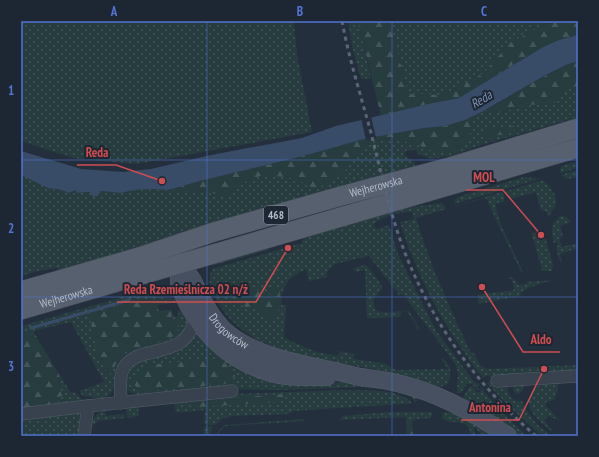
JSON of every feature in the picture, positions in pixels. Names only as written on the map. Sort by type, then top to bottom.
[{"type":"main road","name":"Wejherowska","points":[[21,291],[139,257],[214,232],[446,168],[578,128]]},
{"type":"main road","name":"Wejherowska","points":[[21,310],[578,148]]},
{"type":"street","points":[[175,245],[180,263]]},
{"type":"street","name":"Drogowców","points":[[180,263],[180,286],[195,316],[211,338],[241,361],[260,370],[280,375],[297,377],[360,376]]},
{"type":"street","name":"Drogowców","points":[[180,263],[194,282],[203,304],[224,330],[236,339],[262,353],[286,360],[402,384],[433,394],[482,418],[508,436]]},
{"type":"street","name":"Drogowców","points":[[121,403],[120,380],[122,371],[128,363],[135,358],[178,344],[186,338],[193,327],[195,316]]},
{"type":"street","points":[[497,382],[578,376]]},
{"type":"street","points":[[21,414],[232,392]]},
{"type":"street","points":[[84,436],[88,406]]},
{"type":"green space","points":[[21,21],[294,21],[297,55],[312,132],[136,164],[73,158],[21,141]]},
{"type":"green space","points":[[348,21],[358,21],[371,78],[361,79],[353,50]]},
{"type":"green space","points":[[358,21],[390,21],[408,94],[443,95],[484,73],[510,43],[546,24],[563,21],[575,21],[578,26],[578,35],[559,40],[543,47],[459,98],[381,116]]},
{"type":"green space","points":[[390,21],[563,21],[546,24],[510,43],[484,73],[443,95],[408,94]]},
{"type":"green space","points":[[578,61],[578,86],[573,86],[553,104],[526,105],[498,113],[486,110],[543,77]]},
{"type":"green space","points":[[573,86],[578,86],[578,117],[450,156],[432,159],[418,154],[416,149],[411,151],[407,150],[404,155],[415,163],[415,167],[374,180],[353,182],[124,253],[58,271],[57,268],[37,271],[21,276],[21,175],[56,190],[62,190],[69,193],[75,190],[77,193],[101,191],[121,193],[134,190],[153,189],[209,192],[228,198],[234,186],[263,175],[296,178],[341,176],[365,144],[381,139],[411,142],[433,151],[453,151],[464,144],[472,130],[472,117],[486,110],[498,113],[526,105],[553,104]]},
{"type":"green space","points":[[472,117],[472,130],[464,144],[453,151],[433,151],[411,142],[381,139],[365,144],[341,176],[313,190],[296,178],[263,175],[234,186],[228,198],[209,192],[168,190],[364,139],[424,128],[445,126]]},
{"type":"green space","points":[[513,126],[515,130],[512,133],[499,135],[489,139],[482,134],[486,127],[503,128]]},
{"type":"green space","points":[[578,161],[578,168],[560,173],[561,166]]},
{"type":"green space","points":[[578,170],[578,177],[567,179],[561,175]]},
{"type":"green space","points":[[524,177],[540,179],[454,204],[457,197]]},
{"type":"green space","points":[[543,180],[552,190],[556,198],[556,204],[548,217],[546,211],[541,211],[536,192],[510,199],[506,195],[506,191]]},
{"type":"green space","points":[[502,192],[504,195],[504,201],[495,204],[500,223],[523,272],[521,272],[486,198],[455,206]]},
{"type":"green space","points":[[441,203],[446,209],[416,218],[434,270],[448,303],[471,353],[473,352],[480,365],[487,369],[578,365],[578,371],[492,379],[488,375],[483,378],[451,333],[424,284],[409,249],[400,222],[414,219],[412,212],[391,215],[382,218],[373,224],[376,229],[389,225],[398,254],[437,332],[475,383],[480,384],[478,390],[472,384],[467,384],[461,393],[457,393],[458,373],[456,365],[405,297],[402,294],[399,295],[369,256],[335,264],[327,271],[327,277],[309,281],[306,269],[290,279],[283,292],[281,305],[286,305],[284,338],[316,352],[338,356],[340,351],[354,354],[354,359],[387,364],[396,370],[448,369],[441,359],[443,358],[450,368],[450,377],[447,385],[438,387],[433,386],[418,379],[385,371],[293,354],[271,346],[250,336],[233,322],[218,303],[212,291],[210,274],[212,269],[302,243],[302,240],[317,233],[392,210]]},
{"type":"green space","points":[[561,216],[567,217],[571,222],[560,226],[563,236],[559,238],[562,247],[577,243],[578,248],[560,254],[562,263],[559,259],[556,247],[558,246],[557,242],[554,243],[552,235],[553,224],[557,218]]},
{"type":"green space","points":[[538,232],[545,236],[553,265],[552,271],[542,270],[532,235],[532,233]]},
{"type":"green space","points":[[271,249],[216,265],[211,265],[213,263],[248,252]]},
{"type":"green space","points":[[365,265],[369,268],[382,286],[381,290],[373,300],[375,310],[380,312],[407,311],[401,312],[399,317],[367,318],[365,270],[355,272],[354,268]]},
{"type":"green space","points":[[512,277],[519,285],[526,284],[527,282],[552,280],[530,287],[520,293],[521,296],[479,304],[477,295],[514,290],[512,279],[508,278]]},
{"type":"green space","points":[[250,286],[269,295],[275,286],[280,288],[279,309],[271,320],[263,317],[260,307],[251,309],[239,304],[236,292]]},
{"type":"green space","points":[[130,295],[149,295],[179,299],[180,304],[178,304],[177,301],[174,303],[158,305],[159,311],[172,310],[174,317],[178,316],[178,311],[182,309],[189,323],[182,337],[126,358],[115,373],[113,390],[105,399],[83,396],[79,391],[104,382],[71,322],[21,333],[21,326]],"holes":[[[172,319],[179,319],[177,335],[121,355]]]},
{"type":"green space","points":[[139,301],[155,302],[156,312],[171,311],[172,319],[179,319],[177,335],[121,355],[109,376],[98,358],[89,314]]},
{"type":"green space","points":[[407,311],[409,311],[419,328],[417,330],[416,325]]},
{"type":"green space","points":[[33,331],[59,374],[62,396],[58,397],[58,406],[21,411],[21,333]]},
{"type":"green space","points":[[198,331],[328,382],[353,383],[395,390],[361,387],[282,390],[232,389],[142,395],[133,393],[127,389],[126,378],[128,371],[133,366],[148,359],[173,354],[179,351],[190,342]]},
{"type":"green space","points":[[211,359],[224,362],[235,375],[231,383],[142,392],[129,380],[147,365]]},
{"type":"green space","points":[[59,374],[71,393],[75,392],[82,399],[93,402],[58,406],[58,397],[62,396]]},
{"type":"green space","points":[[490,380],[495,386],[507,385],[508,392],[511,397],[515,400],[522,401],[527,412],[534,421],[552,436],[542,436],[511,408],[487,383]]},
{"type":"green space","points":[[558,383],[554,400],[546,402],[546,406],[559,420],[548,416],[544,420],[555,434],[534,415],[530,408],[529,401],[531,393],[537,387],[542,384]]},
{"type":"green space","points":[[515,384],[526,384],[520,394],[517,394],[513,390]]},
{"type":"green space","points":[[472,386],[478,393],[482,390],[481,387],[484,392],[527,436],[519,436],[502,423],[464,401],[465,398],[463,398],[469,387]]},
{"type":"green space","points":[[349,390],[382,391],[399,395],[412,403],[293,411],[288,414],[231,416],[222,419],[215,425],[204,424],[205,410],[176,413],[174,401],[232,394]]},
{"type":"green space","points":[[397,391],[417,396],[417,401],[415,402],[411,397]]},
{"type":"green space","points":[[285,394],[284,398],[280,402],[197,407],[188,405],[190,401]]},
{"type":"green space","points":[[138,405],[139,416],[127,418],[126,406]]},
{"type":"green space","points":[[105,410],[106,416],[125,414],[125,418],[99,421],[92,426],[91,436],[92,423],[93,420],[97,414]]},
{"type":"green space","points":[[389,412],[431,412],[433,414],[430,418],[406,420],[405,417],[339,420],[343,416]]},
{"type":"green space","points":[[449,412],[466,418],[491,436],[484,436],[474,427],[475,436],[471,436],[470,430],[464,424],[443,419],[442,413]]},
{"type":"green space","points":[[80,413],[80,436],[21,436],[21,418]]},
{"type":"green space","points":[[304,419],[304,421],[225,426],[216,436],[219,430],[225,425]]},
{"type":"green space","points":[[415,419],[415,421],[412,421],[413,436],[407,436],[406,420]]},
{"type":"green space","points":[[204,426],[213,427],[209,436],[203,436]]},
{"type":"water","points":[[578,35],[578,61],[544,76],[480,113],[465,120],[445,126],[424,128],[364,139],[168,190],[134,190],[121,193],[101,191],[97,196],[93,197],[90,192],[77,193],[75,190],[69,193],[62,190],[48,188],[21,175],[21,151],[81,169],[123,172],[151,169],[211,155],[302,138],[336,126],[459,98],[543,47],[559,40]]},
{"type":"pier","points":[[371,116],[376,138],[366,140],[361,118]]},
{"type":"waterway","points":[[31,328],[129,300]]},
{"type":"railway","points":[[342,21],[389,204],[413,272],[437,318],[465,361],[498,400],[536,436]]},
{"type":"place","name":"Reda","points":[[162,181]]},
{"type":"place","name":"MOL","points":[[541,235]]},
{"type":"place","name":"Reda Rzemieślnicza 02 n/ż","points":[[288,248]]},
{"type":"place","name":"Aldo","points":[[482,287]]},
{"type":"place","name":"Antonina","points":[[544,369]]}]
